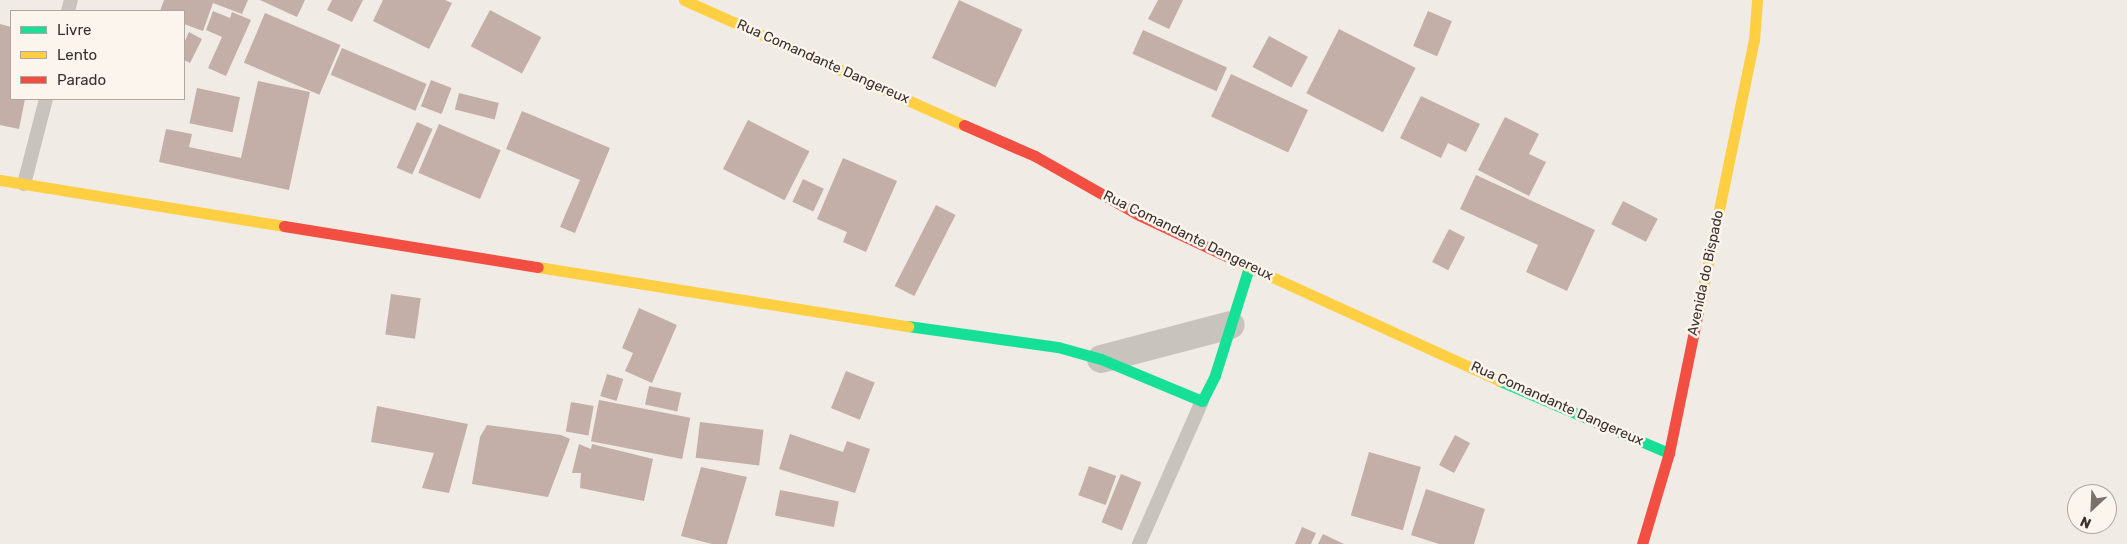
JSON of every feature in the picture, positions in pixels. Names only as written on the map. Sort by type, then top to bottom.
[{"type":"street","name":"Rua Comandante Dangereux","points":[[684,0],[1034,156],[1139,215],[1249,267],[1668,453]]},
{"type":"street","name":"Avenida do Bispado","points":[[1642,544],[1668,453],[1754,40],[1758,0]]},
{"type":"street","points":[[0,180],[948,333],[1058,347],[1102,359],[1202,401],[1215,375],[1249,267]]},
{"type":"street","points":[[1102,359],[1231,325]]},
{"type":"lane","points":[[24,184],[46,100]]},
{"type":"lane","points":[[1138,544],[1202,401]]},
{"type":"building","points":[[164,0],[248,0],[242,14],[213,3],[203,31],[185,24],[185,10],[160,10]]},
{"type":"building","points":[[260,0],[305,0],[297,17]]},
{"type":"building","points":[[332,0],[363,0],[352,22],[327,10]]},
{"type":"building","points":[[383,0],[445,0],[452,3],[429,49],[373,21]]},
{"type":"building","points":[[959,0],[1022,30],[995,88],[932,58]]},
{"type":"building","points":[[1158,0],[1183,0],[1169,29],[1148,19]]},
{"type":"building","points":[[490,10],[541,37],[522,73],[471,46]]},
{"type":"building","points":[[213,11],[230,18],[232,12],[251,20],[226,76],[208,68],[222,37],[206,30]]},
{"type":"building","points":[[1428,11],[1452,21],[1437,56],[1413,46]]},
{"type":"building","points":[[265,13],[340,45],[319,95],[244,63]]},
{"type":"building","points":[[0,24],[10,27],[10,100],[25,100],[19,129],[0,125]]},
{"type":"building","points":[[1339,29],[1416,68],[1383,132],[1306,93]]},
{"type":"building","points":[[1143,30],[1227,67],[1216,91],[1132,54]]},
{"type":"building","points":[[189,32],[202,39],[190,63],[185,60],[185,41]]},
{"type":"building","points":[[1269,36],[1308,57],[1291,88],[1253,67]]},
{"type":"building","points":[[342,48],[427,84],[415,111],[331,75]]},
{"type":"building","points":[[1231,74],[1308,110],[1288,153],[1211,117]]},
{"type":"building","points":[[431,80],[452,88],[442,114],[421,106]]},
{"type":"building","points":[[258,81],[310,92],[289,190],[159,162],[166,129],[192,134],[189,147],[241,158]]},
{"type":"building","points":[[197,88],[240,97],[233,132],[190,123]]},
{"type":"building","points":[[459,93],[499,103],[495,119],[455,109]]},
{"type":"building","points":[[1421,96],[1480,124],[1466,152],[1448,143],[1441,158],[1400,138]]},
{"type":"building","points":[[522,111],[610,148],[575,233],[560,227],[580,180],[506,149]]},
{"type":"building","points":[[1505,117],[1539,134],[1529,154],[1546,162],[1529,196],[1478,170]]},
{"type":"building","points":[[748,120],[809,151],[785,200],[723,169]]},
{"type":"building","points":[[417,122],[433,129],[412,175],[397,168]]},
{"type":"building","points":[[439,124],[501,150],[480,199],[418,173]]},
{"type":"building","points":[[843,158],[897,181],[866,252],[843,242],[847,232],[817,219]]},
{"type":"building","points":[[1476,175],[1595,230],[1567,291],[1526,272],[1538,245],[1460,209]]},
{"type":"building","points":[[803,179],[824,189],[813,211],[792,202]]},
{"type":"building","points":[[1623,201],[1658,219],[1646,242],[1611,224]]},
{"type":"building","points":[[936,205],[956,215],[914,296],[895,286]]},
{"type":"building","points":[[1449,229],[1465,237],[1448,270],[1432,262]]},
{"type":"building","points":[[391,294],[421,298],[415,339],[385,335]]},
{"type":"building","points":[[639,308],[677,325],[652,383],[625,371],[633,353],[622,348]]},
{"type":"building","points":[[846,371],[875,383],[860,420],[831,408]]},
{"type":"building","points":[[607,374],[623,379],[617,401],[600,396]]},
{"type":"building","points":[[649,386],[681,393],[677,411],[645,405]]},
{"type":"building","points":[[599,400],[690,418],[682,459],[591,441]]},
{"type":"building","points":[[571,402],[594,406],[588,436],[566,432]]},
{"type":"building","points":[[377,406],[468,424],[449,493],[422,488],[434,453],[371,442]]},
{"type":"building","points":[[700,422],[764,430],[759,466],[696,458]]},
{"type":"building","points":[[487,425],[561,435],[570,439],[548,497],[472,484],[480,437]]},
{"type":"building","points":[[790,434],[843,452],[847,441],[870,449],[855,493],[779,469]]},
{"type":"building","points":[[1455,435],[1470,443],[1454,473],[1439,465]]},
{"type":"building","points":[[579,444],[591,449],[592,444],[653,459],[644,501],[580,488],[581,473],[572,473]]},
{"type":"building","points":[[1369,452],[1421,467],[1403,530],[1351,515]]},
{"type":"building","points":[[1089,466],[1116,476],[1106,505],[1078,495]]},
{"type":"building","points":[[701,467],[747,477],[727,544],[712,544],[681,536]]},
{"type":"building","points":[[1121,474],[1141,482],[1122,530],[1102,522]]},
{"type":"building","points":[[1426,489],[1485,509],[1474,544],[1439,544],[1411,535]]},
{"type":"building","points":[[780,490],[839,501],[834,527],[775,516]]},
{"type":"building","points":[[1302,527],[1316,533],[1311,544],[1295,544]]},
{"type":"building","points":[[1323,534],[1344,544],[1318,544]]},
{"type":"traffic: fast","points":[[908,326],[1058,347],[1101,359],[1202,401],[1215,375],[1249,267]]},
{"type":"traffic: fast","points":[[1500,381],[1669,453]]},
{"type":"traffic: slow","points":[[684,0],[964,125]]},
{"type":"traffic: slow","points":[[1698,312],[1754,40],[1757,0]]},
{"type":"traffic: slow","points":[[0,180],[284,226]]},
{"type":"traffic: slow","points":[[1226,256],[1500,381]]},
{"type":"traffic: slow","points":[[538,267],[908,326]]},
{"type":"traffic: jam","points":[[964,125],[1035,156],[1139,215],[1226,256]]},
{"type":"traffic: jam","points":[[284,226],[538,267]]},
{"type":"traffic: jam","points":[[1642,544],[1669,453],[1698,312]]}]
